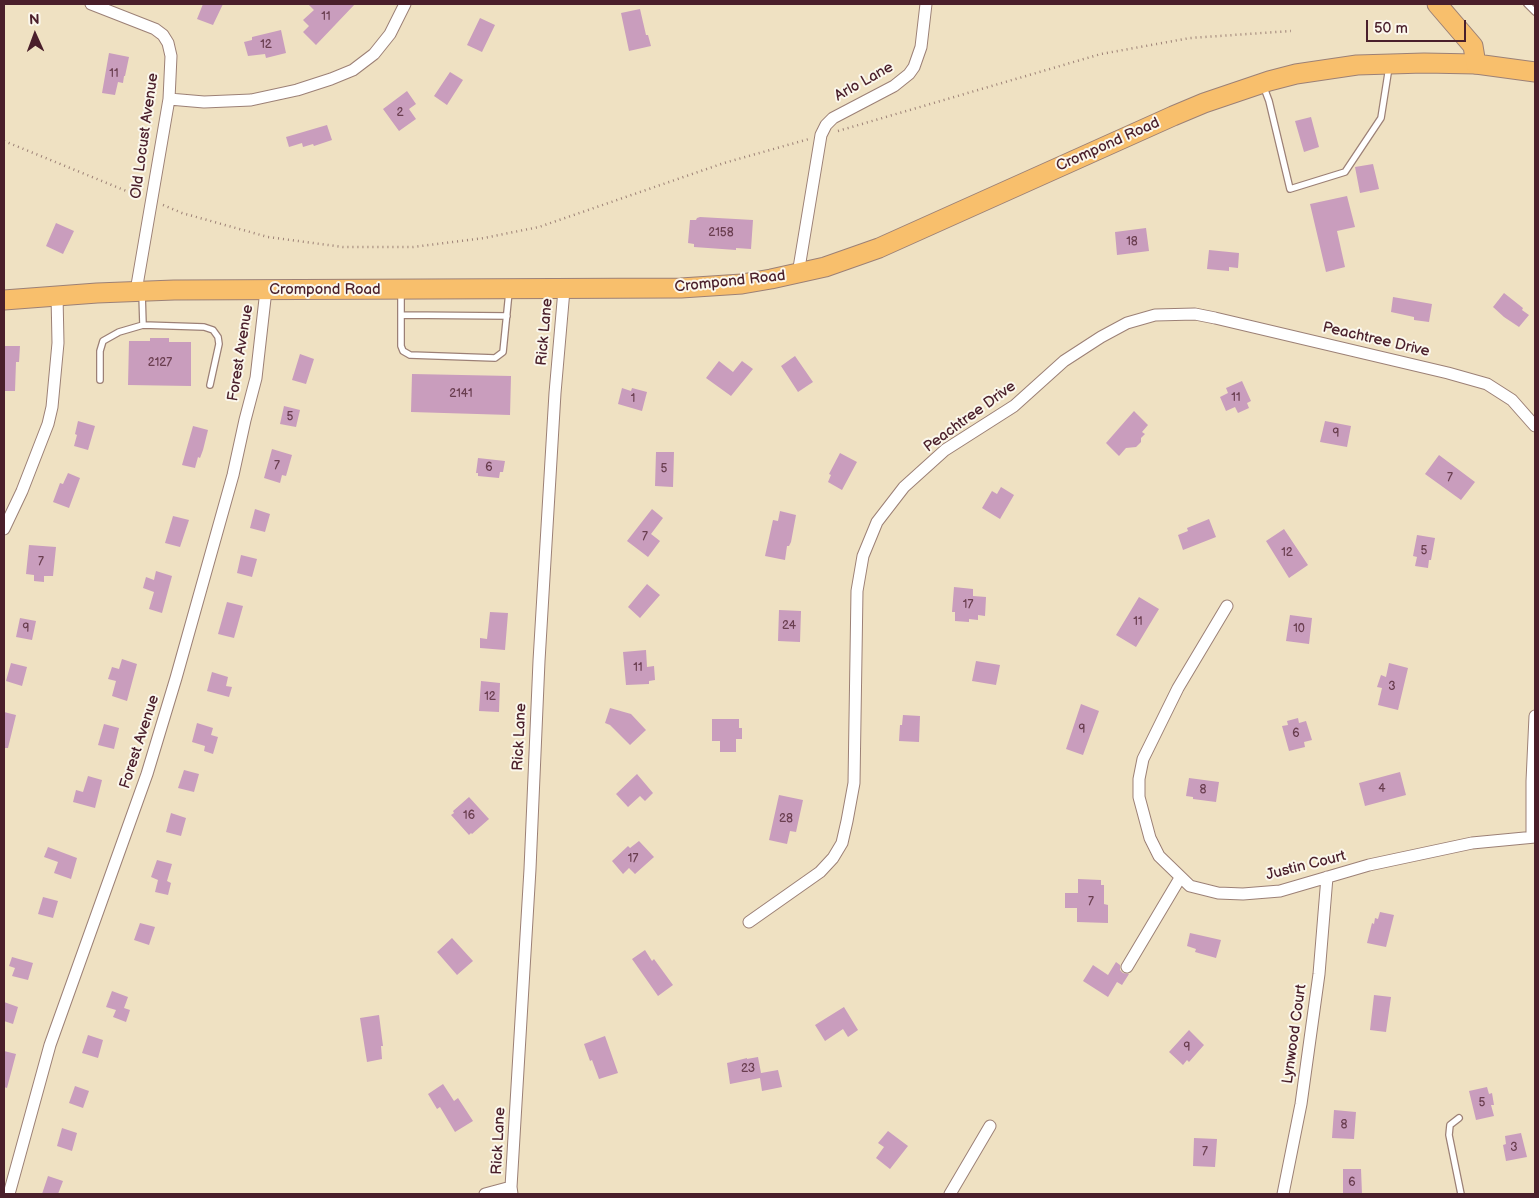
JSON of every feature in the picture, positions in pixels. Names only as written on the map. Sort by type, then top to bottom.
[{"type":"main road","points":[[1437,4],[1473,46],[1476,64]]},
{"type":"main road","name":"Crompond Road","points":[[4,300],[139,291],[651,289],[742,284],[798,274],[879,248],[1173,116],[1262,83],[1296,74],[1326,69],[1389,63],[1476,64],[1535,72]]},
{"type":"street","name":"Old Locust Avenue","points":[[91,4],[155,29],[168,43],[171,56],[169,98],[138,271],[139,291]]},
{"type":"street","points":[[169,98],[204,102],[251,100],[297,90],[331,79],[353,70],[374,54],[390,34],[405,4]]},
{"type":"street","name":"Arlo Lane","points":[[798,274],[821,136],[826,125],[833,118],[894,86],[909,74],[921,47],[926,4]]},
{"type":"street","name":"Forest Avenue","points":[[9,1194],[10,1167],[50,1045],[147,774],[176,678],[233,475],[244,420],[256,378],[266,290]]},
{"type":"street","name":"Rick Lane","points":[[484,1194],[512,1190],[530,869],[540,641],[564,290]]},
{"type":"street","points":[[4,529],[22,491],[48,424],[52,407],[58,343],[57,296]]},
{"type":"street","name":"Peachtree Drive","points":[[749,922],[820,872],[833,858],[842,843],[854,782],[857,591],[863,556],[877,522],[904,487],[945,450],[1014,406],[1064,361],[1101,337],[1127,323],[1155,315],[1195,314],[1215,318],[1448,372],[1487,384],[1512,400],[1535,426]]},
{"type":"street","name":"Justin Court","points":[[1227,606],[1178,688],[1143,759],[1139,779],[1139,797],[1150,838],[1159,856],[1190,886],[1218,893],[1242,894],[1280,891],[1369,865],[1472,843],[1534,837]]},
{"type":"street","points":[[1534,837],[1532,780],[1535,716]]},
{"type":"street","name":"Lynwood Court","points":[[1283,1194],[1302,1095],[1319,974],[1327,877]]},
{"type":"street","points":[[1126,967],[1180,878]]},
{"type":"street","points":[[950,1194],[990,1126]]},
{"type":"lane","points":[[1527,4],[1535,12]]},
{"type":"lane","points":[[1262,83],[1269,101],[1290,189],[1345,172],[1381,118],[1389,63]]},
{"type":"lane","points":[[401,290],[401,346],[403,351],[410,355],[495,358],[503,352],[510,290]]},
{"type":"lane","points":[[139,291],[143,325]]},
{"type":"lane","points":[[401,315],[507,316]]},
{"type":"lane","points":[[100,380],[100,351],[103,342],[119,332],[143,325],[204,327],[213,330],[218,337],[219,344],[210,385]]},
{"type":"lane","points":[[1459,1118],[1450,1125],[1449,1135],[1461,1194]]},
{"type":"path","points":[[4,141],[182,213],[268,238],[343,247],[413,247],[484,238],[539,227],[724,163],[1101,54],[1190,38],[1291,31]]},
{"type":"building","points":[[203,4],[223,4],[213,25],[197,19]]},
{"type":"building","points":[[308,4],[355,4],[316,45],[303,32],[309,26],[303,20],[314,10]]},
{"type":"building","points":[[640,9],[646,35],[648,35],[651,46],[629,51],[621,13]]},
{"type":"building","points":[[480,18],[495,25],[482,52],[467,45]]},
{"type":"building","points":[[281,30],[286,53],[266,58],[265,54],[248,56],[244,42],[252,40],[252,37]]},
{"type":"building","points":[[109,53],[129,57],[123,83],[118,82],[115,95],[102,93]]},
{"type":"building","points":[[450,72],[463,80],[447,105],[434,96]]},
{"type":"building","points":[[407,91],[416,104],[409,109],[416,119],[399,131],[383,109]]},
{"type":"building","points":[[1311,117],[1319,147],[1304,152],[1295,121]]},
{"type":"building","points":[[327,125],[332,140],[314,146],[313,144],[303,147],[302,143],[289,147],[286,137]]},
{"type":"building","points":[[1373,164],[1379,189],[1360,193],[1355,167]]},
{"type":"building","points":[[1347,196],[1355,227],[1337,231],[1345,267],[1326,272],[1310,204]]},
{"type":"building","points":[[700,217],[753,220],[751,249],[736,248],[736,250],[694,247],[694,244],[688,243],[690,220],[696,220]]},
{"type":"building","points":[[56,223],[74,231],[63,254],[46,246]]},
{"type":"building","points":[[1146,228],[1149,251],[1117,255],[1115,232]]},
{"type":"building","points":[[1209,250],[1239,253],[1238,268],[1229,267],[1229,271],[1207,269]]},
{"type":"building","points":[[1504,293],[1529,315],[1519,327],[1493,307]]},
{"type":"building","points":[[1393,297],[1432,304],[1429,322],[1414,320],[1414,317],[1391,312]]},
{"type":"building","points":[[150,338],[169,338],[169,342],[191,342],[191,386],[128,385],[129,341],[150,341]]},
{"type":"building","points":[[4,346],[20,346],[19,362],[16,362],[15,391],[4,391]]},
{"type":"building","points":[[300,354],[314,359],[306,384],[292,380]]},
{"type":"building","points":[[795,356],[813,382],[798,392],[781,366]]},
{"type":"building","points":[[719,361],[733,372],[742,361],[753,369],[731,396],[706,378]]},
{"type":"building","points":[[412,374],[511,376],[510,415],[411,412]]},
{"type":"building","points":[[1242,381],[1251,401],[1247,403],[1249,408],[1238,413],[1235,407],[1226,411],[1220,397],[1228,393],[1226,388]]},
{"type":"building","points":[[622,388],[631,391],[632,388],[647,392],[642,411],[618,404]]},
{"type":"building","points":[[284,406],[300,410],[296,427],[280,424]]},
{"type":"building","points":[[1134,411],[1148,425],[1142,432],[1145,434],[1136,447],[1126,448],[1119,456],[1106,443]]},
{"type":"building","points":[[78,421],[95,426],[88,450],[74,446]]},
{"type":"building","points":[[1325,421],[1351,426],[1347,447],[1320,442]]},
{"type":"building","points":[[193,426],[208,430],[203,450],[200,458],[198,457],[195,468],[182,465]]},
{"type":"building","points":[[272,449],[292,455],[286,476],[282,475],[280,483],[264,478]]},
{"type":"building","points":[[656,452],[674,452],[673,487],[655,486]]},
{"type":"building","points":[[840,453],[857,462],[842,490],[828,482],[831,475],[829,474]]},
{"type":"building","points":[[1439,455],[1475,482],[1461,500],[1425,474]]},
{"type":"building","points":[[478,458],[505,461],[503,472],[500,472],[499,478],[478,476],[478,473],[476,473]]},
{"type":"building","points":[[68,473],[80,478],[69,508],[53,502],[60,483],[63,484]]},
{"type":"building","points":[[1001,487],[1014,495],[1000,519],[982,508],[992,491],[997,494]]},
{"type":"building","points":[[255,509],[270,514],[265,532],[250,528]]},
{"type":"building","points":[[652,509],[663,518],[651,534],[660,541],[648,557],[627,541]]},
{"type":"building","points":[[780,511],[796,515],[791,542],[787,546],[785,560],[765,556],[773,520],[778,521]]},
{"type":"building","points":[[173,516],[189,520],[180,547],[165,543]]},
{"type":"building","points":[[1209,519],[1216,537],[1183,550],[1178,535],[1188,531],[1187,528]]},
{"type":"building","points":[[1284,529],[1308,565],[1289,578],[1266,541]]},
{"type":"building","points":[[1417,535],[1435,538],[1428,568],[1415,566],[1417,557],[1413,556]]},
{"type":"building","points":[[29,545],[56,547],[53,576],[44,576],[44,582],[34,581],[34,575],[26,574]]},
{"type":"building","points":[[241,555],[257,559],[252,577],[237,573]]},
{"type":"building","points":[[156,571],[172,576],[162,613],[149,609],[154,592],[143,588],[146,577],[154,580]]},
{"type":"building","points":[[647,584],[660,595],[640,618],[628,607]]},
{"type":"building","points":[[954,587],[973,589],[973,596],[986,597],[985,616],[978,615],[978,620],[969,619],[969,622],[955,621],[955,612],[952,612]]},
{"type":"building","points":[[1139,597],[1159,609],[1136,647],[1116,635]]},
{"type":"building","points":[[227,602],[243,606],[234,638],[218,634]]},
{"type":"building","points":[[779,610],[801,611],[800,642],[778,641]]},
{"type":"building","points":[[490,612],[508,613],[505,650],[480,648],[480,638],[487,639]]},
{"type":"building","points":[[1290,615],[1312,618],[1309,644],[1286,641]]},
{"type":"building","points":[[20,618],[36,621],[32,640],[16,637]]},
{"type":"building","points":[[646,650],[647,667],[654,666],[655,680],[649,681],[649,684],[626,685],[623,652]]},
{"type":"building","points":[[122,659],[137,664],[127,701],[112,696],[116,681],[108,679],[112,667],[119,669]]},
{"type":"building","points":[[976,661],[1000,665],[996,685],[972,681]]},
{"type":"building","points":[[11,663],[27,667],[22,686],[6,681]]},
{"type":"building","points":[[1389,663],[1408,668],[1398,710],[1378,705],[1382,688],[1377,687],[1381,675],[1386,677]]},
{"type":"building","points":[[212,672],[228,677],[226,686],[232,687],[229,697],[207,691]]},
{"type":"building","points":[[481,681],[500,683],[499,712],[479,711]]},
{"type":"building","points":[[1081,704],[1099,711],[1083,755],[1066,749]]},
{"type":"building","points":[[610,708],[631,714],[646,730],[630,745],[610,725],[605,723]]},
{"type":"building","points":[[4,712],[16,715],[8,748],[4,748]]},
{"type":"building","points":[[903,715],[920,716],[919,742],[899,741]]},
{"type":"building","points":[[1298,718],[1299,723],[1306,721],[1312,740],[1304,742],[1305,747],[1289,751],[1282,726],[1288,725],[1287,721]]},
{"type":"building","points":[[712,719],[739,719],[739,728],[742,728],[742,739],[736,739],[736,752],[720,752],[720,741],[712,741]]},
{"type":"building","points":[[197,723],[213,728],[211,735],[218,737],[213,754],[204,751],[205,746],[192,742]]},
{"type":"building","points":[[104,724],[119,728],[114,749],[98,745]]},
{"type":"building","points":[[184,770],[199,774],[194,792],[178,788]]},
{"type":"building","points":[[1400,772],[1406,795],[1365,806],[1359,783]]},
{"type":"building","points":[[637,774],[653,793],[645,801],[640,796],[628,807],[616,794]]},
{"type":"building","points":[[88,776],[102,780],[95,808],[73,802],[76,790],[83,792]]},
{"type":"building","points":[[1189,778],[1219,782],[1216,802],[1193,799],[1193,797],[1186,796]]},
{"type":"building","points":[[779,795],[803,800],[796,832],[790,831],[787,844],[769,840]]},
{"type":"building","points":[[469,797],[489,819],[469,835],[451,815]]},
{"type":"building","points":[[171,813],[186,818],[181,836],[166,832]]},
{"type":"building","points":[[639,841],[654,857],[635,874],[629,868],[623,874],[612,861],[628,846],[630,848]]},
{"type":"building","points":[[48,847],[77,858],[71,879],[54,873],[58,862],[44,857]]},
{"type":"building","points":[[157,860],[172,864],[167,881],[171,883],[168,895],[155,892],[158,880],[151,877]]},
{"type":"building","points":[[1078,879],[1101,880],[1101,885],[1104,885],[1104,904],[1108,905],[1108,923],[1077,922],[1077,908],[1065,908],[1065,893],[1078,893]]},
{"type":"building","points":[[43,897],[58,901],[53,918],[38,914]]},
{"type":"building","points":[[1380,912],[1394,915],[1386,947],[1367,943],[1372,923],[1374,924],[1375,918],[1378,919]]},
{"type":"building","points":[[140,923],[155,927],[149,945],[134,940]]},
{"type":"building","points":[[1190,933],[1221,940],[1216,958],[1195,952],[1196,949],[1187,946]]},
{"type":"building","points":[[452,938],[473,961],[457,975],[437,952]]},
{"type":"building","points":[[645,950],[673,985],[658,996],[632,959]]},
{"type":"building","points":[[12,957],[33,963],[28,980],[12,976],[15,968],[9,966]]},
{"type":"building","points":[[1116,962],[1120,965],[1120,970],[1123,973],[1129,974],[1122,985],[1117,982],[1108,997],[1083,981],[1093,965],[1108,975]]},
{"type":"building","points":[[112,991],[128,997],[124,1008],[130,1010],[126,1022],[113,1017],[116,1010],[106,1007]]},
{"type":"building","points":[[1374,995],[1391,997],[1386,1032],[1370,1030]]},
{"type":"building","points":[[4,1002],[18,1007],[13,1024],[4,1021]]},
{"type":"building","points":[[844,1007],[858,1030],[848,1037],[843,1029],[825,1041],[815,1025]]},
{"type":"building","points":[[379,1015],[383,1046],[381,1046],[382,1059],[367,1062],[360,1018]]},
{"type":"building","points":[[1189,1030],[1204,1045],[1189,1062],[1187,1060],[1183,1065],[1169,1052]]},
{"type":"building","points":[[88,1035],[103,1040],[98,1058],[82,1053]]},
{"type":"building","points":[[605,1036],[618,1073],[599,1079],[584,1044]]},
{"type":"building","points":[[4,1051],[16,1054],[7,1088],[4,1087]]},
{"type":"building","points":[[758,1057],[761,1073],[778,1070],[782,1087],[762,1091],[760,1078],[730,1084],[727,1063]]},
{"type":"building","points":[[443,1084],[454,1101],[458,1098],[473,1121],[455,1132],[440,1107],[437,1109],[428,1094]]},
{"type":"building","points":[[75,1086],[89,1091],[83,1108],[69,1103]]},
{"type":"building","points":[[1487,1087],[1489,1094],[1492,1093],[1494,1105],[1491,1105],[1494,1116],[1476,1120],[1469,1091]]},
{"type":"building","points":[[1334,1110],[1356,1112],[1354,1139],[1332,1138]]},
{"type":"building","points":[[62,1128],[77,1133],[72,1151],[57,1146]]},
{"type":"building","points":[[888,1131],[908,1146],[890,1169],[876,1158],[884,1147],[878,1143]]},
{"type":"building","points":[[1521,1133],[1527,1157],[1506,1161],[1503,1145],[1506,1144],[1505,1136]]},
{"type":"building","points":[[1194,1138],[1217,1139],[1215,1167],[1193,1166]]},
{"type":"building","points":[[1343,1169],[1361,1169],[1362,1194],[1343,1194]]},
{"type":"building","points":[[48,1176],[63,1181],[58,1194],[42,1194]]}]
